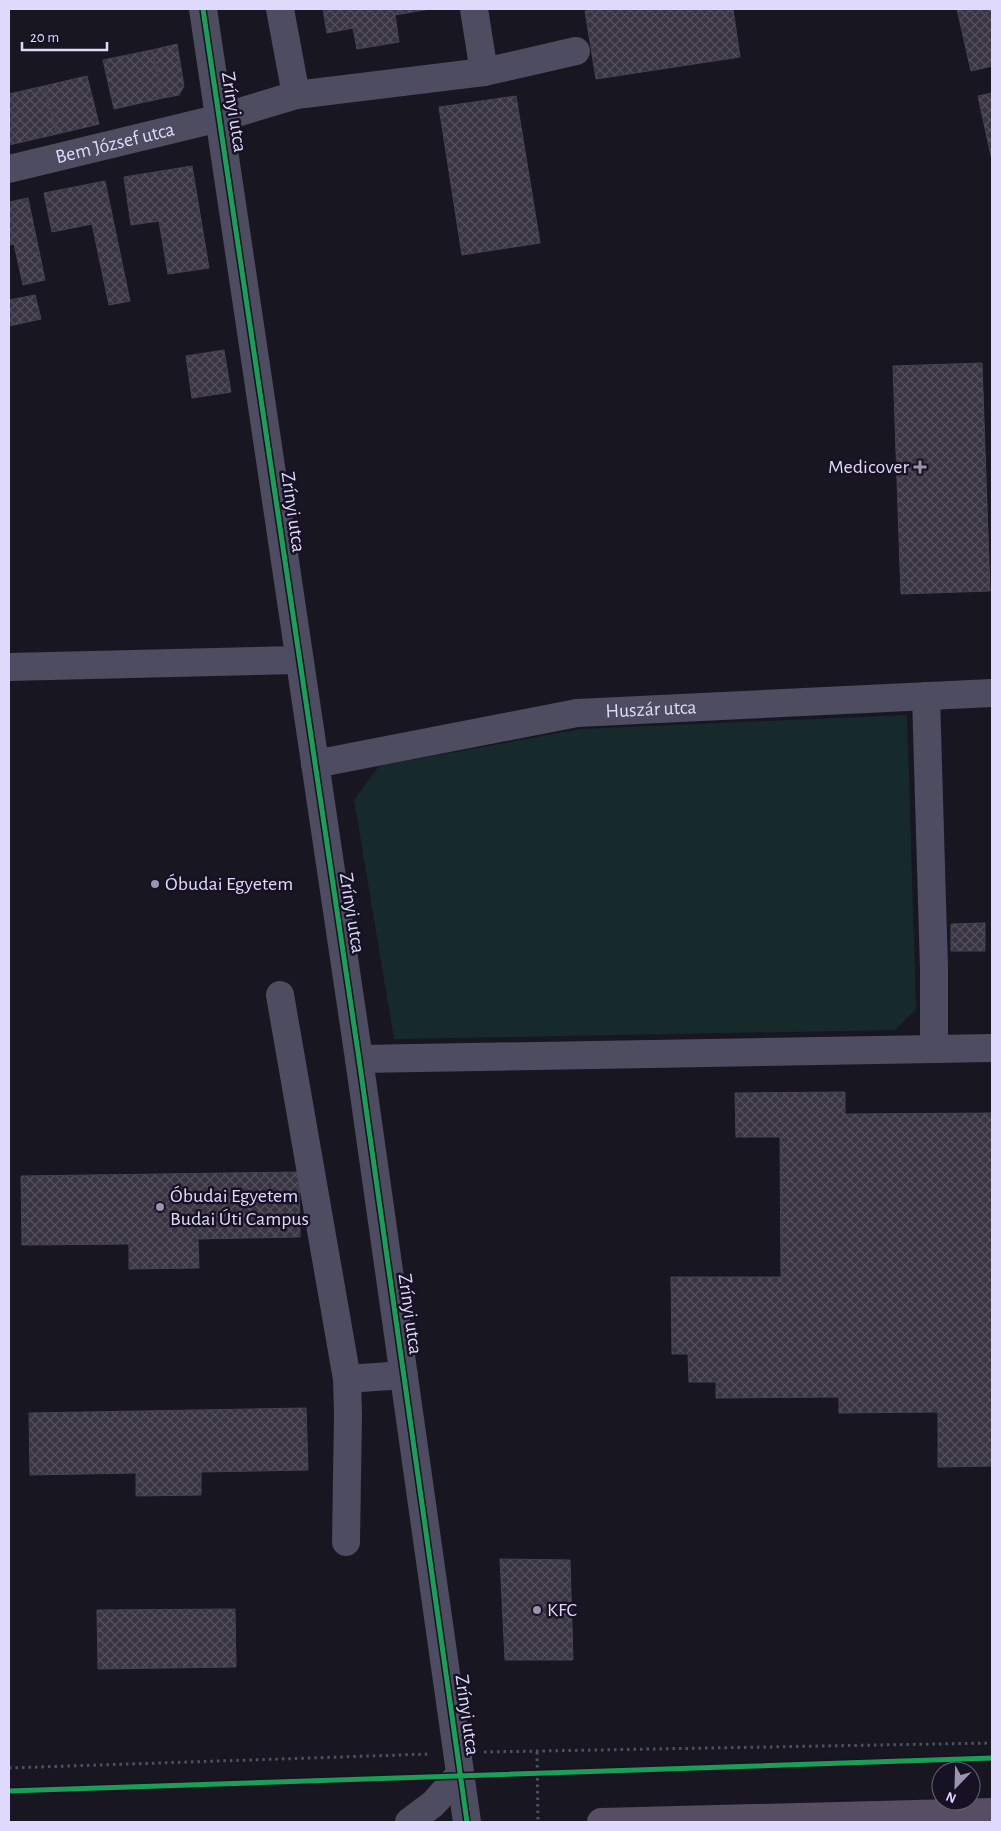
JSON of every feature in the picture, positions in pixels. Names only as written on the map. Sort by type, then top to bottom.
[{"type":"main road","points":[[601,1822],[992,1812]]},
{"type":"street","name":"Zrínyi utca","points":[[203,9],[359,1059],[467,1822]]},
{"type":"street","points":[[280,9],[296,95]]},
{"type":"street","points":[[474,9],[484,72]]},
{"type":"street","name":"Bem József utca","points":[[9,169],[220,118],[296,95],[484,72],[576,50]]},
{"type":"street","points":[[9,667],[299,660]]},
{"type":"street","name":"Huszár utca","points":[[315,764],[577,714],[992,693]]},
{"type":"street","points":[[926,696],[934,969],[934,1049]]},
{"type":"street","points":[[280,995],[347,1379],[346,1542]]},
{"type":"street","points":[[359,1059],[992,1048]]},
{"type":"street","points":[[347,1379],[404,1375]]},
{"type":"street","name":"Zrínyi utca","points":[[409,1822],[432,1804],[459,1764]]},
{"type":"path","points":[[9,1768],[459,1764],[537,1752],[992,1744]]},
{"type":"path","points":[[537,1752],[538,1822]]},
{"type":"path","points":[[528,1773],[548,1772]]},
{"type":"green space","points":[[907,715],[916,1009],[895,1030],[394,1039],[354,800],[379,766],[580,729]]},
{"type":"building","points":[[323,9],[430,9],[395,15],[399,42],[357,49],[353,28],[327,33]]},
{"type":"building","points":[[599,9],[733,9],[740,57],[596,79],[585,11]]},
{"type":"building","points":[[957,9],[992,9],[992,66],[971,71]]},
{"type":"building","points":[[177,44],[184,86],[179,95],[163,98],[152,50]]},
{"type":"building","points":[[152,50],[163,98],[114,109],[103,60]]},
{"type":"building","points":[[87,76],[99,124],[57,134],[44,86]]},
{"type":"building","points":[[44,86],[57,134],[9,145],[9,94]]},
{"type":"building","points":[[992,93],[992,156],[991,156],[978,96]]},
{"type":"building","points":[[516,96],[540,243],[462,255],[439,107]]},
{"type":"building","points":[[192,166],[209,268],[168,274],[159,221],[131,225],[124,177]]},
{"type":"building","points":[[105,181],[130,301],[109,305],[92,224],[52,232],[44,193]]},
{"type":"building","points":[[28,198],[45,280],[23,285],[14,244],[9,245],[9,202]]},
{"type":"building","points":[[35,295],[41,319],[9,326],[9,300]]},
{"type":"building","points":[[224,350],[231,392],[192,398],[186,356]]},
{"type":"building","points":[[982,363],[990,591],[901,594],[893,366]]},
{"type":"building","points":[[985,923],[985,951],[951,951],[951,924]]},
{"type":"building","points":[[845,1092],[845,1114],[992,1113],[992,1466],[938,1467],[938,1412],[839,1413],[839,1397],[716,1398],[716,1382],[689,1382],[688,1354],[672,1354],[671,1277],[781,1277],[780,1137],[736,1137],[735,1093]]},
{"type":"building","name":"Óbudai Egyetem Budai Úti Campus","points":[[299,1172],[300,1237],[198,1239],[199,1268],[129,1269],[129,1244],[22,1245],[21,1176]]},
{"type":"building","points":[[306,1408],[308,1470],[201,1472],[201,1495],[136,1496],[136,1473],[30,1475],[29,1413]]},
{"type":"building","name":"KFC","points":[[500,1559],[570,1560],[573,1660],[505,1660]]},
{"type":"building","points":[[235,1609],[236,1667],[98,1669],[97,1610]]},
{"type":"cycle path","points":[[203,9],[359,1059],[467,1822]]},
{"type":"cycle path","points":[[9,1791],[992,1758]]},
{"type":"place","name":"Medicover","points":[[920,467]]},
{"type":"place","name":"Óbudai Egyetem","points":[[155,884]]},
{"type":"place","name":"Óbudai Egyetem Budai Úti Campus","points":[[160,1207]]},
{"type":"place","name":"KFC","points":[[537,1610]]}]
